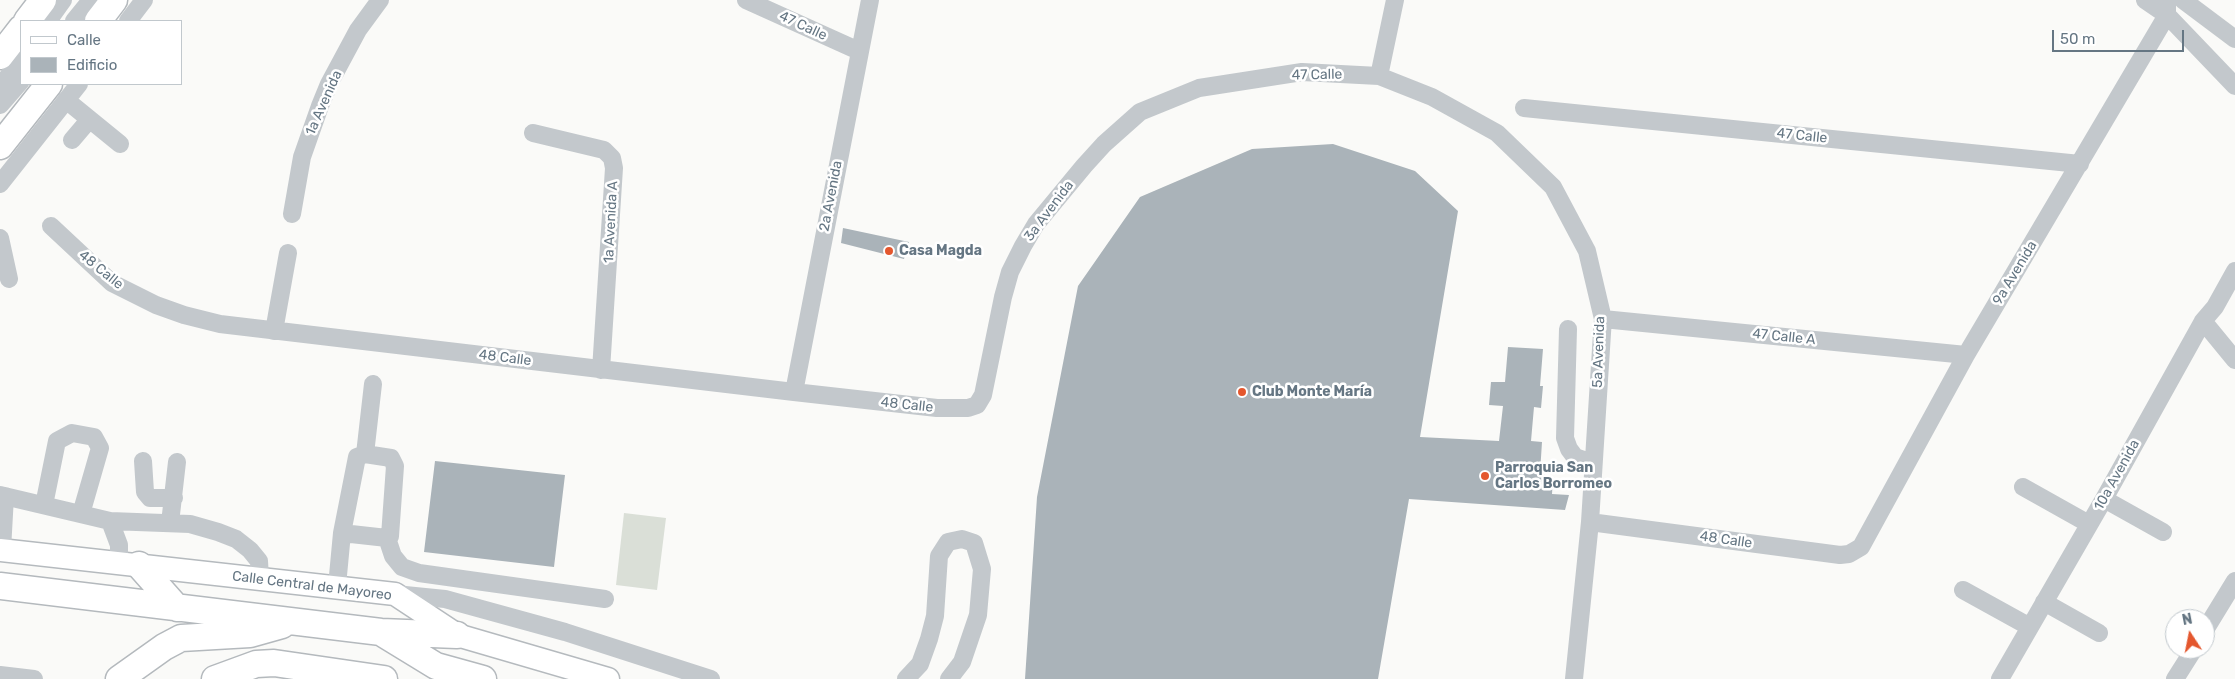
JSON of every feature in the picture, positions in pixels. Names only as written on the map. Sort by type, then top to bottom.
[{"type":"highway","points":[[28,20],[43,0]]},
{"type":"highway","points":[[99,20],[114,0]]},
{"type":"highway","points":[[0,56],[20,30]]},
{"type":"highway","points":[[0,146],[57,92]]},
{"type":"highway","points":[[129,564],[177,608]]},
{"type":"highway","points":[[0,586],[381,632],[457,635]]},
{"type":"highway","points":[[119,679],[164,647],[181,638],[250,634],[298,621]]},
{"type":"highway","points":[[381,632],[436,666],[482,679]]},
{"type":"highway","points":[[221,676],[256,664],[274,663],[384,679]]},
{"type":"main road","name":"Calle Central de Mayoreo","points":[[1,550],[337,586],[395,594],[457,635],[608,679]]},
{"type":"street","points":[[49,20],[63,0]]},
{"type":"street","points":[[75,20],[92,0]]},
{"type":"street","points":[[129,20],[144,0]]},
{"type":"street","name":"1a Avenida","points":[[292,214],[302,157],[329,84],[358,30],[380,0]]},
{"type":"street","name":"47 Calle","points":[[746,0],[859,51]]},
{"type":"street","name":"2a Avenida","points":[[794,392],[870,0]]},
{"type":"street","points":[[1379,76],[1395,0]]},
{"type":"street","points":[[2145,0],[2167,8],[2235,86]]},
{"type":"street","points":[[2196,3],[2235,39]]},
{"type":"street","name":"9a Avenida","points":[[1861,547],[1966,355],[2080,164],[2167,8]]},
{"type":"street","points":[[0,88],[20,59]]},
{"type":"street","name":"47 Calle","points":[[1199,88],[1302,72],[1379,76],[1432,97]]},
{"type":"street","points":[[0,105],[20,82]]},
{"type":"street","points":[[0,184],[57,92],[76,85]]},
{"type":"street","name":"3a Avenida","points":[[983,395],[1003,297],[1019,255],[1036,224],[1104,144],[1140,112],[1199,88]]},
{"type":"street","points":[[57,92],[120,144]]},
{"type":"street","name":"5a Avenida","points":[[1432,97],[1497,133],[1553,187],[1587,250],[1603,319],[1590,522],[1574,679]]},
{"type":"street","name":"47 Calle","points":[[1524,108],[2080,164]]},
{"type":"street","points":[[72,140],[89,120]]},
{"type":"street","name":"1a Avenida A","points":[[533,133],[604,150],[612,158],[613,178],[601,370]]},
{"type":"street","name":"48 Calle","points":[[51,226],[112,283],[130,293],[184,315],[220,324],[937,408],[968,408],[977,404],[983,395]]},
{"type":"street","points":[[0,238],[10,279]]},
{"type":"street","points":[[274,331],[288,253]]},
{"type":"street","name":"10a Avenida","points":[[2000,679],[2203,322],[2215,307],[2235,271]]},
{"type":"street","name":"47 Calle A","points":[[1603,319],[1966,355]]},
{"type":"street","points":[[2203,322],[2235,360]]},
{"type":"street","points":[[1568,329],[1566,438],[1569,449],[1575,457],[1594,463]]},
{"type":"street","points":[[365,454],[373,384]]},
{"type":"street","points":[[44,505],[57,441],[72,433],[94,437],[100,448],[81,514]]},
{"type":"street","points":[[337,586],[342,533],[357,457],[365,454],[391,458],[395,466],[392,534],[387,538],[342,533]]},
{"type":"street","points":[[143,462],[145,492],[150,498],[174,498]]},
{"type":"street","points":[[170,523],[177,462]]},
{"type":"street","points":[[2023,487],[2089,524]]},
{"type":"street","points":[[1,550],[2,495],[110,522],[190,524],[236,539],[250,550],[258,562],[260,578]]},
{"type":"street","points":[[2104,499],[2163,532]]},
{"type":"street","points":[[110,522],[129,564]]},
{"type":"street","name":"48 Calle","points":[[1590,522],[1840,555],[1849,554],[1861,547]]},
{"type":"street","points":[[387,538],[393,556],[402,567],[419,573],[605,599]]},
{"type":"street","points":[[906,679],[920,664],[929,639],[934,616],[939,556],[948,542],[962,539],[974,543],[982,570],[978,615],[962,662],[949,679]]},
{"type":"street","points":[[2215,614],[2235,581]]},
{"type":"street","points":[[1963,590],[2030,627]]},
{"type":"street","points":[[395,594],[445,599],[565,632],[711,679]]},
{"type":"street","points":[[2044,602],[2099,633]]},
{"type":"street","points":[[2175,679],[2188,659]]},
{"type":"street","points":[[0,675],[34,679]]},
{"type":"shaded area","points":[[624,513],[666,518],[657,590],[616,585]]},
{"type":"building","name":"Club Monte María","points":[[1333,144],[1415,171],[1458,211],[1420,437],[1499,441],[1503,406],[1489,405],[1491,382],[1505,382],[1508,347],[1543,349],[1540,386],[1543,386],[1541,408],[1534,407],[1531,441],[1542,442],[1540,473],[1553,478],[1552,494],[1569,495],[1565,510],[1409,499],[1378,679],[1025,679],[1037,497],[1078,286],[1140,197],[1252,149]]},
{"type":"building","name":"Casa Magda","points":[[843,228],[909,242],[904,259],[841,243]]},
{"type":"building","points":[[435,461],[565,475],[554,567],[424,552]]},
{"type":"place","name":"Casa Magda","points":[[889,251]]},
{"type":"place","name":"Club Monte María","points":[[1242,392]]},
{"type":"place","name":"Parroquia San Carlos Borromeo","points":[[1485,476]]}]
